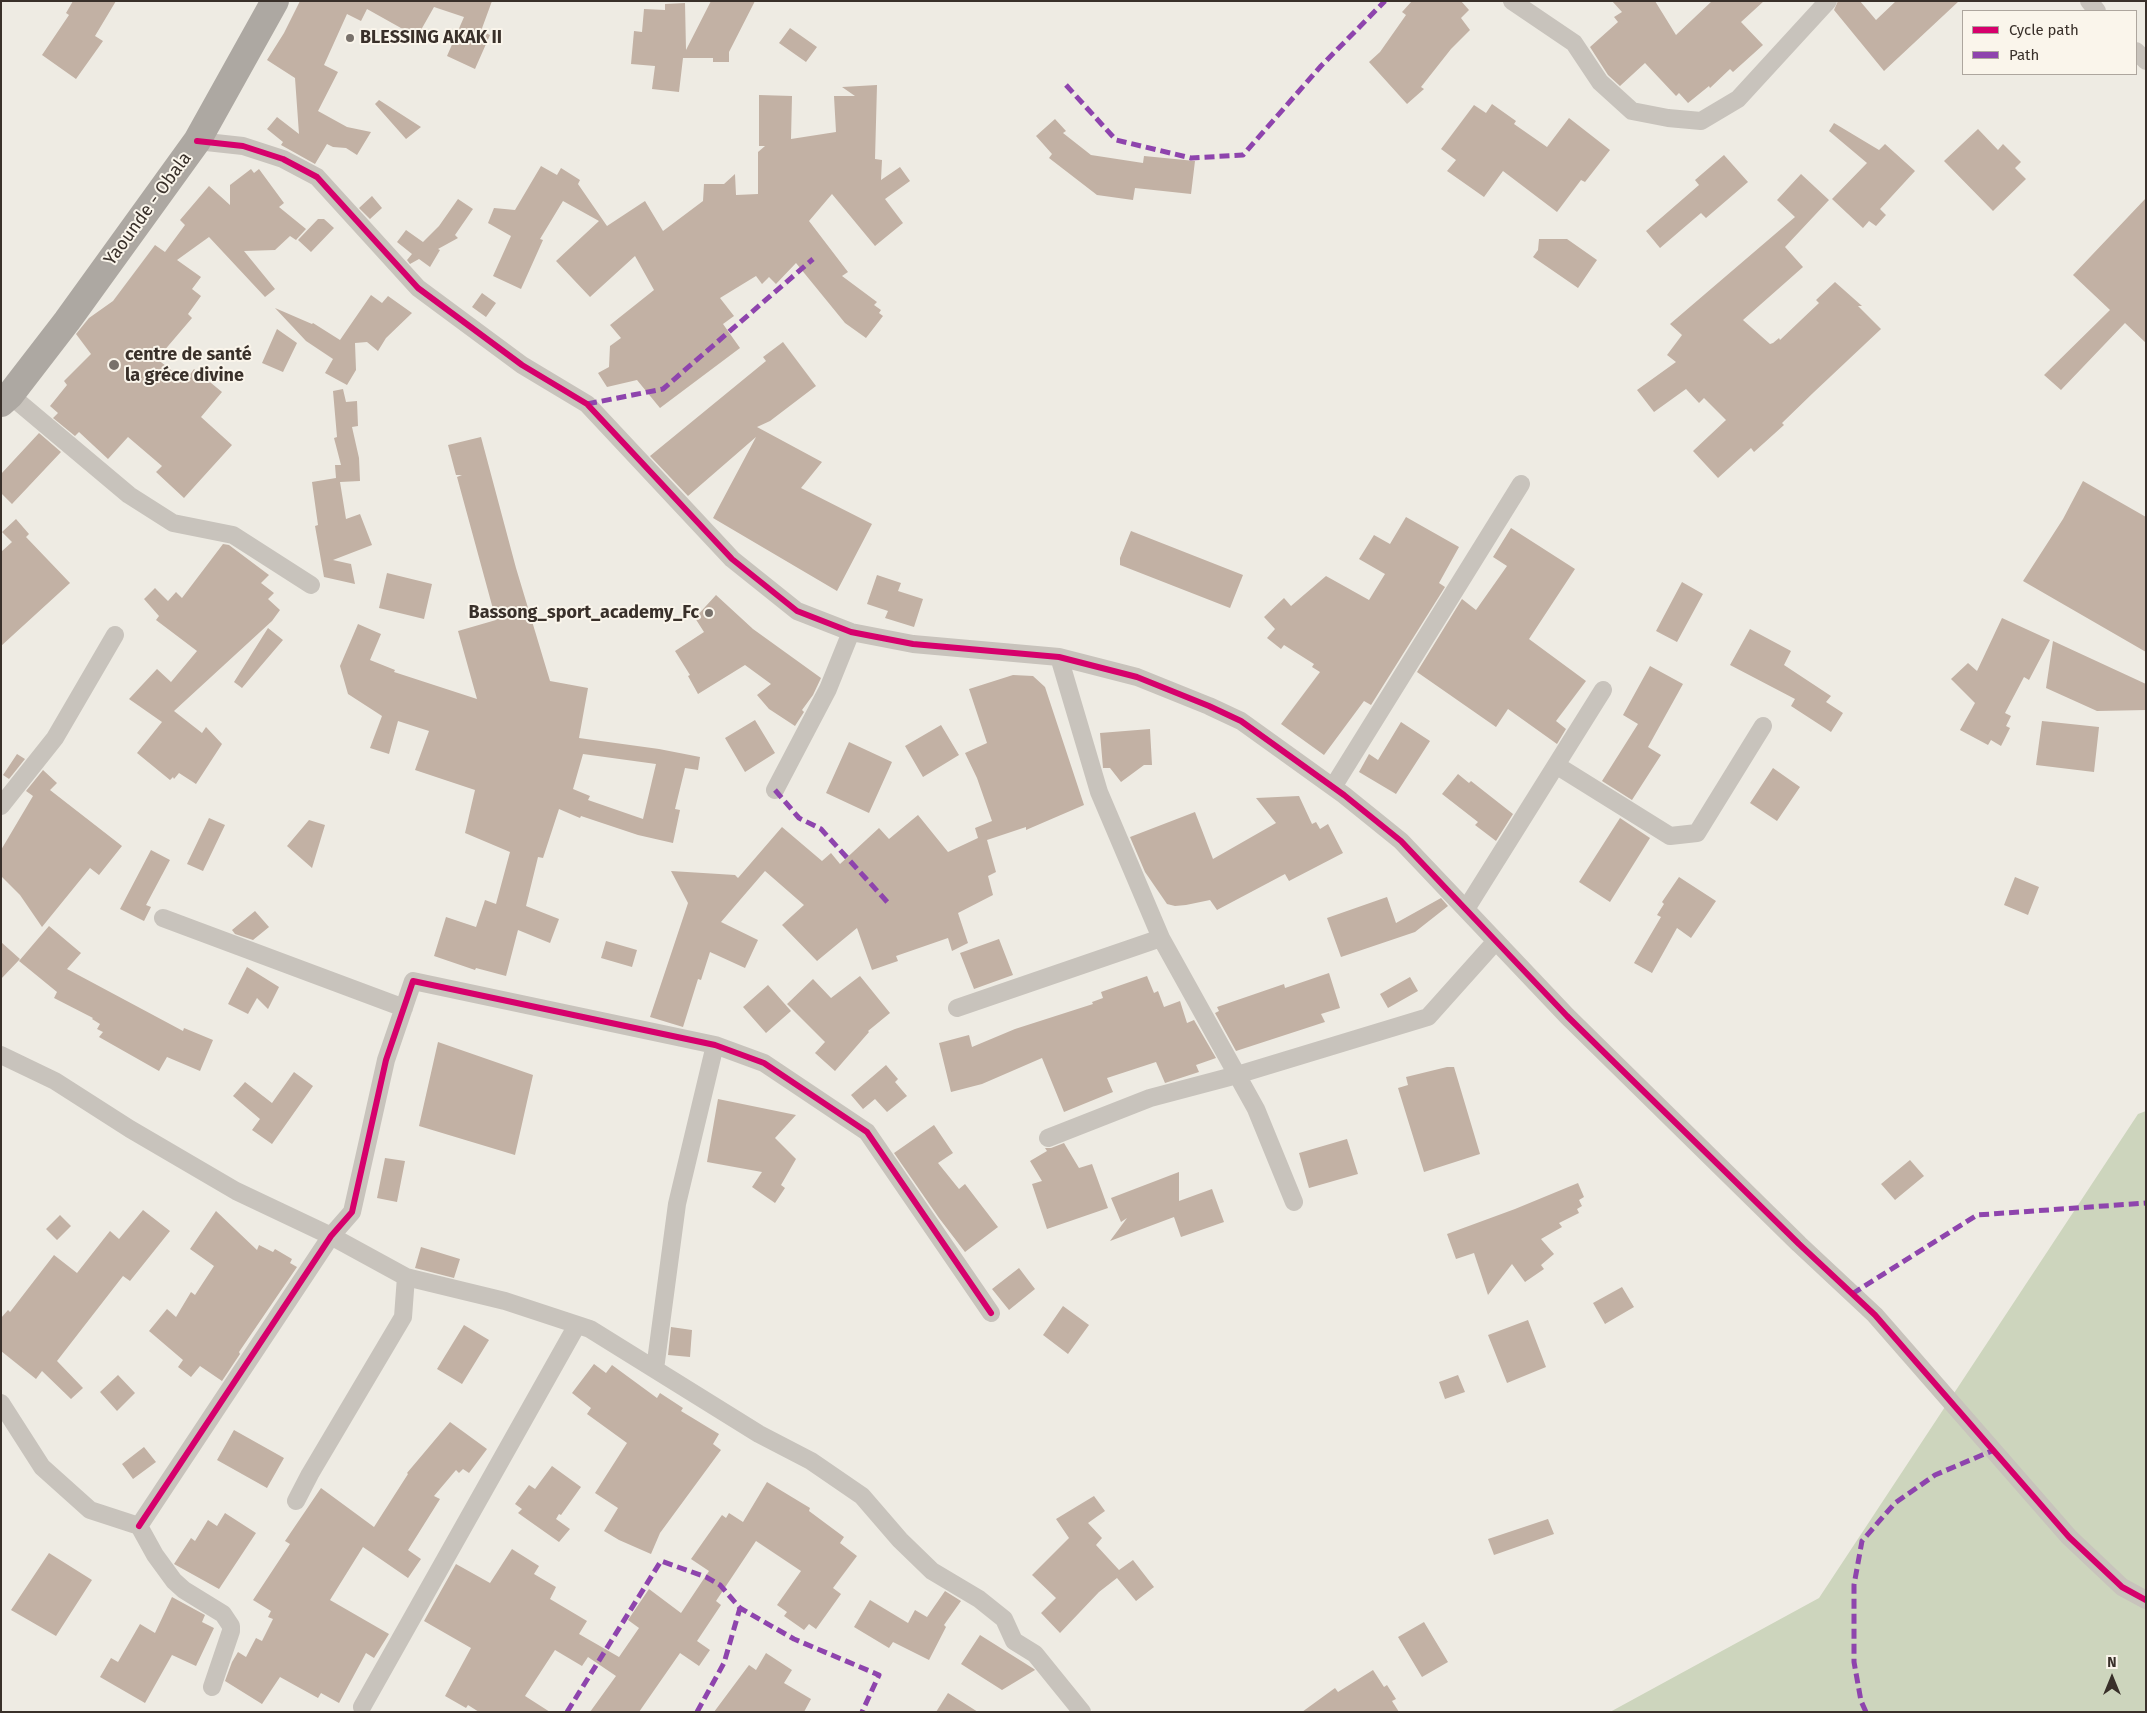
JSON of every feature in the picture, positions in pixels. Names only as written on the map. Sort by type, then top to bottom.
[{"type":"highway","name":"Yaounde - Obala","points":[[5,399],[67,321],[197,141],[275,1]]},
{"type":"street","points":[[1512,1],[1574,43],[1600,82],[1632,111],[1668,118],[1701,121],[1738,99],[1828,1]]},
{"type":"street","points":[[197,141],[243,146],[283,159],[316,176],[418,288],[522,365],[587,404],[732,559],[797,611],[851,632],[913,644],[1059,657],[1137,677],[1241,721],[1333,787],[1401,841],[1588,1036],[1799,1244],[1875,1315],[2070,1537],[2122,1587],[2146,1600]]},
{"type":"street","points":[[5,399],[129,495],[173,523],[233,535],[311,585]]},
{"type":"street","points":[[1333,787],[1521,484]]},
{"type":"street","points":[[775,790],[828,689],[851,632]]},
{"type":"street","points":[[1,806],[55,738],[115,635]]},
{"type":"street","points":[[1059,657],[1099,792],[1161,938],[1256,1109],[1294,1202]]},
{"type":"street","points":[[1466,909],[1603,690]]},
{"type":"street","points":[[1556,765],[1670,836],[1697,834],[1763,726]]},
{"type":"street","points":[[163,918],[404,1008]]},
{"type":"street","points":[[957,1008],[1161,938]]},
{"type":"street","points":[[1048,1138],[1150,1098],[1237,1075],[1428,1017],[1496,941]]},
{"type":"street","points":[[138,1526],[331,1236],[352,1212],[386,1060],[413,981],[715,1045],[764,1064],[867,1132],[991,1312]]},
{"type":"street","points":[[655,1369],[677,1204],[715,1045]]},
{"type":"street","points":[[1,1055],[55,1081],[130,1129],[236,1191],[331,1236],[406,1277],[505,1301],[590,1329],[759,1434],[811,1461],[862,1496],[900,1540],[932,1571],[979,1599],[1004,1619],[1014,1641],[1035,1654],[1082,1712]]},
{"type":"street","points":[[296,1501],[403,1317],[406,1277]]},
{"type":"street","points":[[362,1707],[577,1325]]},
{"type":"street","points":[[1,1403],[42,1467],[90,1510],[138,1526],[155,1555],[174,1581],[184,1590],[223,1614],[231,1626],[231,1632],[212,1687]]},
{"type":"green space","points":[[2146,1111],[2146,1712],[1610,1712],[1819,1598],[2138,1114]]},
{"type":"building","points":[[73,1],[116,1],[95,36],[103,41],[76,79],[42,55],[69,15],[66,13]]},
{"type":"building","points":[[300,1],[492,1],[481,31],[490,35],[475,69],[447,56],[464,17],[434,7],[417,37],[367,9],[361,21],[347,14],[324,65],[338,72],[318,111],[347,127],[371,132],[357,155],[346,148],[333,147],[327,144],[315,164],[281,145],[283,142],[267,129],[277,117],[299,134],[295,78],[267,60],[284,33]]},
{"type":"building","points":[[711,1],[755,1],[729,52],[729,62],[713,62],[713,58],[683,58],[679,92],[652,89],[655,66],[631,64],[634,31],[642,32],[644,9],[665,10],[665,4],[685,3],[686,50]]},
{"type":"building","points":[[1412,1],[1461,1],[1469,10],[1461,18],[1470,30],[1451,49],[1421,87],[1424,89],[1407,104],[1369,62],[1380,52],[1406,15],[1402,12]]},
{"type":"building","points":[[1612,1],[1655,1],[1676,35],[1712,1],[1764,1],[1741,22],[1763,45],[1733,72],[1730,69],[1710,88],[1709,86],[1688,103],[1679,93],[1676,96],[1645,63],[1620,86],[1608,75],[1590,47],[1618,22],[1614,17],[1622,12]]},
{"type":"building","points":[[1838,1],[1860,1],[1876,20],[1896,1],[1959,1],[1884,71],[1834,10]]},
{"type":"building","points":[[790,28],[817,47],[806,62],[779,43]]},
{"type":"building","points":[[877,85],[875,159],[882,160],[881,180],[900,167],[910,181],[885,199],[903,223],[875,246],[832,194],[809,221],[848,272],[842,276],[877,302],[874,305],[881,310],[879,313],[883,316],[866,338],[845,323],[796,263],[776,284],[769,277],[762,284],[756,276],[720,298],[734,316],[723,324],[740,348],[660,408],[637,380],[607,387],[598,373],[609,367],[610,346],[621,338],[610,325],[654,290],[635,256],[590,297],[556,261],[599,221],[563,201],[540,239],[543,240],[521,289],[493,276],[511,236],[488,223],[494,208],[515,210],[541,166],[557,175],[561,168],[580,180],[578,184],[607,226],[645,201],[663,231],[703,201],[704,184],[724,184],[735,174],[736,195],[758,194],[758,152],[765,146],[759,146],[759,95],[792,96],[791,139],[836,132],[834,96],[855,96],[842,87]]},
{"type":"building","points":[[379,100],[421,127],[406,139],[375,104]]},
{"type":"building","points":[[1492,104],[1516,121],[1514,124],[1547,147],[1569,118],[1610,150],[1585,182],[1581,180],[1557,212],[1503,171],[1484,197],[1447,171],[1456,160],[1441,149],[1474,105],[1486,113]]},
{"type":"building","points":[[1055,119],[1066,131],[1063,133],[1091,155],[1143,163],[1144,156],[1195,161],[1191,194],[1135,188],[1133,200],[1097,195],[1049,158],[1052,154],[1036,136]]},
{"type":"building","points":[[1834,123],[1879,150],[1885,144],[1915,171],[1880,209],[1886,215],[1876,226],[1869,221],[1863,228],[1832,199],[1867,163],[1829,131]]},
{"type":"building","points":[[1978,129],[1998,150],[2003,144],[2021,162],[2015,168],[2026,179],[1993,211],[1944,161]]},
{"type":"building","points":[[1724,155],[1748,182],[1706,218],[1701,213],[1660,248],[1646,231],[1699,185],[1695,180]]},
{"type":"building","points":[[251,169],[254,173],[259,169],[284,203],[279,207],[306,229],[296,240],[290,236],[275,250],[244,251],[275,289],[265,297],[209,237],[177,260],[201,277],[192,289],[201,296],[188,314],[192,318],[157,359],[185,381],[194,369],[222,392],[201,417],[232,445],[184,498],[156,472],[162,466],[128,437],[108,459],[79,432],[75,436],[53,418],[58,413],[50,406],[67,385],[64,381],[91,354],[76,334],[89,318],[113,301],[155,245],[165,252],[185,225],[180,220],[209,186],[230,205],[230,185]]},
{"type":"building","points":[[1801,174],[1829,200],[1785,247],[1803,267],[1743,320],[1770,344],[1773,343],[1779,338],[1780,340],[1819,303],[1816,300],[1835,282],[1862,306],[1858,306],[1881,329],[1782,423],[1784,425],[1754,452],[1751,448],[1718,478],[1693,451],[1726,420],[1704,398],[1699,403],[1686,389],[1654,412],[1637,390],[1676,362],[1667,355],[1682,335],[1670,324],[1795,217],[1777,200]]},
{"type":"building","points":[[372,196],[382,208],[370,219],[359,208]]},
{"type":"building","points":[[2146,198],[2146,343],[2125,323],[2061,390],[2044,375],[2110,310],[2073,275]]},
{"type":"building","points":[[458,199],[473,209],[455,235],[458,238],[438,249],[440,250],[430,267],[419,259],[410,264],[407,260],[412,254],[397,242],[406,230],[423,242],[439,226]]},
{"type":"building","points":[[318,219],[324,219],[334,228],[311,252],[298,240]]},
{"type":"building","points":[[1539,239],[1567,239],[1597,260],[1578,288],[1533,257],[1538,250]]},
{"type":"building","points":[[482,293],[496,303],[486,317],[472,307]]},
{"type":"building","points":[[371,295],[382,303],[388,296],[412,313],[386,338],[378,351],[367,342],[355,343],[356,370],[347,385],[325,373],[333,359],[306,341],[275,308],[313,323],[340,340]]},
{"type":"building","points":[[277,329],[297,343],[283,372],[262,363]]},
{"type":"building","points":[[783,342],[816,386],[770,421],[757,427],[822,462],[801,488],[872,524],[837,591],[713,518],[756,437],[688,496],[650,456],[766,361],[763,357]]},
{"type":"building","points":[[343,389],[346,402],[357,401],[358,426],[352,427],[359,458],[360,481],[340,482],[346,519],[360,514],[372,545],[333,560],[351,564],[355,584],[324,577],[315,526],[318,525],[312,482],[336,478],[335,465],[341,465],[334,438],[337,437],[333,391]]},
{"type":"building","points":[[39,433],[61,452],[12,504],[1,493],[1,474]]},
{"type":"building","points":[[481,437],[516,568],[550,681],[588,688],[579,738],[659,749],[700,757],[698,770],[685,768],[675,809],[680,810],[673,843],[638,835],[581,816],[580,818],[559,809],[543,858],[538,857],[526,906],[559,919],[550,943],[518,930],[506,976],[476,968],[475,970],[434,956],[446,917],[476,927],[485,900],[496,904],[510,852],[465,833],[475,790],[415,770],[429,731],[398,721],[389,754],[370,748],[382,716],[348,694],[340,666],[358,624],[381,634],[370,660],[395,670],[394,672],[477,699],[458,631],[496,620],[457,477],[462,475],[456,475],[448,445]],"holes":[[[583,754],[656,764],[643,819],[588,800],[590,796],[573,789]]]},
{"type":"building","points":[[2083,481],[2146,517],[2146,652],[2023,581],[2063,519]]},
{"type":"building","points":[[1406,517],[1459,547],[1439,583],[1445,587],[1371,705],[1364,701],[1324,755],[1281,724],[1320,672],[1312,667],[1314,664],[1284,645],[1281,649],[1267,638],[1275,629],[1264,617],[1284,598],[1291,606],[1326,576],[1369,600],[1385,574],[1359,559],[1374,535],[1390,544]]},
{"type":"building","points":[[16,519],[29,534],[26,537],[70,583],[1,646],[1,552],[12,542],[2,532]]},
{"type":"building","points":[[1511,528],[1575,569],[1529,639],[1586,681],[1556,721],[1566,729],[1557,744],[1508,709],[1496,727],[1417,672],[1462,599],[1476,610],[1507,566],[1493,557]]},
{"type":"building","points":[[1131,531],[1243,575],[1230,608],[1120,565],[1120,558]]},
{"type":"building","points":[[223,544],[229,545],[269,575],[261,583],[274,593],[268,599],[280,610],[272,621],[174,711],[202,733],[206,727],[222,744],[196,784],[179,773],[174,779],[173,777],[170,780],[137,753],[162,722],[129,699],[157,669],[171,682],[197,651],[156,620],[159,616],[144,599],[155,588],[168,601],[176,592],[182,598]]},
{"type":"building","points":[[387,573],[432,584],[424,619],[379,608]]},
{"type":"building","points":[[877,575],[901,583],[898,591],[923,599],[914,627],[885,618],[888,611],[867,604]]},
{"type":"building","points":[[1682,582],[1703,594],[1677,642],[1656,631]]},
{"type":"building","points":[[716,595],[753,629],[821,678],[795,726],[769,709],[757,695],[771,684],[745,665],[698,694],[688,676],[690,675],[675,651],[704,632],[695,618]]},
{"type":"building","points":[[2002,618],[2050,640],[2029,680],[2024,677],[2005,713],[2011,716],[2006,726],[2010,728],[2001,746],[1991,740],[1988,745],[1960,730],[1975,703],[1951,679],[1968,663],[1977,671]]},
{"type":"building","points":[[268,628],[283,640],[242,688],[234,682]]},
{"type":"building","points":[[1750,629],[1791,651],[1784,665],[1831,696],[1826,702],[1843,713],[1831,732],[1791,706],[1795,699],[1730,665]]},
{"type":"building","points":[[2053,641],[2146,684],[2146,710],[2097,711],[2046,688]]},
{"type":"building","points":[[1650,666],[1683,684],[1648,747],[1661,755],[1632,800],[1602,781],[1638,724],[1623,715]]},
{"type":"building","points":[[1013,675],[1033,676],[1045,687],[1084,805],[1026,830],[1026,827],[987,840],[996,872],[988,876],[993,895],[958,913],[968,943],[952,951],[948,938],[896,956],[898,961],[872,970],[857,928],[817,961],[782,925],[804,905],[765,871],[721,922],[758,940],[745,968],[710,952],[701,980],[698,979],[683,1027],[650,1017],[688,903],[671,871],[735,875],[738,878],[782,827],[822,861],[831,853],[840,864],[879,828],[889,839],[918,815],[948,852],[978,838],[975,828],[992,821],[977,778],[965,753],[987,743],[969,689]]},
{"type":"building","points":[[755,720],[775,753],[745,772],[725,738]]},
{"type":"building","points":[[2042,721],[2099,727],[2094,772],[2036,765]]},
{"type":"building","points":[[1401,722],[1430,741],[1396,794],[1359,772],[1369,754],[1378,760]]},
{"type":"building","points":[[941,725],[959,755],[923,777],[905,746]]},
{"type":"building","points":[[1150,729],[1152,765],[1144,765],[1121,782],[1110,768],[1103,768],[1100,733]]},
{"type":"building","points":[[849,742],[892,762],[869,813],[826,793]]},
{"type":"building","points":[[17,754],[25,759],[9,779],[3,775]]},
{"type":"building","points":[[1773,768],[1800,787],[1777,821],[1750,803]]},
{"type":"building","points":[[43,770],[57,783],[50,790],[122,846],[99,875],[90,868],[42,927],[20,895],[1,876],[1,850],[33,796],[26,791]]},
{"type":"building","points":[[1458,774],[1469,783],[1471,781],[1513,814],[1496,841],[1475,825],[1478,822],[1442,794]]},
{"type":"building","points":[[1299,796],[1312,824],[1316,822],[1320,829],[1328,824],[1343,853],[1289,881],[1285,874],[1217,910],[1210,900],[1186,905],[1175,906],[1167,904],[1145,872],[1130,837],[1195,812],[1213,859],[1276,823],[1256,798]]},
{"type":"building","points":[[209,818],[225,825],[203,871],[187,864]]},
{"type":"building","points":[[1620,818],[1650,838],[1610,902],[1579,882]]},
{"type":"building","points":[[309,820],[325,825],[312,868],[287,846]]},
{"type":"building","points":[[151,850],[170,860],[146,905],[151,907],[144,921],[120,909]]},
{"type":"building","points":[[1679,877],[1716,901],[1691,938],[1677,928],[1652,973],[1634,963],[1661,917],[1657,915],[1664,904],[1662,902]]},
{"type":"building","points":[[2015,877],[2039,887],[2028,915],[2004,905]]},
{"type":"building","points":[[1387,897],[1396,923],[1441,898],[1448,906],[1415,932],[1341,957],[1327,918]]},
{"type":"building","points":[[255,911],[269,927],[253,940],[235,934],[232,930]]},
{"type":"building","points":[[49,926],[81,953],[67,969],[183,1031],[184,1028],[213,1040],[200,1071],[167,1057],[159,1071],[99,1037],[103,1032],[97,1029],[100,1024],[93,1018],[54,998],[57,992],[19,961]]},
{"type":"building","points":[[999,939],[1013,975],[974,989],[960,953]]},
{"type":"building","points":[[606,941],[637,950],[632,967],[601,958]]},
{"type":"building","points":[[1,942],[20,959],[1,979]]},
{"type":"building","points":[[247,967],[279,987],[268,1009],[257,998],[248,1014],[228,1004]]},
{"type":"building","points":[[1329,973],[1340,1008],[1321,1014],[1325,1022],[1236,1051],[1215,1013],[1219,1011],[1217,1007],[1284,984],[1285,988]]},
{"type":"building","points":[[860,976],[890,1013],[868,1031],[835,1071],[815,1053],[825,1042],[787,1004],[813,979],[831,998]]},
{"type":"building","points":[[1147,976],[1154,993],[1158,991],[1164,1007],[1180,1001],[1187,1023],[1194,1020],[1216,1058],[1196,1065],[1199,1072],[1165,1083],[1156,1062],[1107,1078],[1113,1092],[1064,1112],[1042,1058],[982,1084],[951,1092],[939,1043],[969,1035],[972,1047],[1015,1029],[1093,1004],[1092,1002],[1103,998],[1101,992]]},
{"type":"building","points":[[1410,977],[1418,991],[1388,1008],[1380,994]]},
{"type":"building","points":[[768,985],[791,1011],[766,1033],[743,1007]]},
{"type":"building","points":[[438,1042],[533,1075],[515,1155],[419,1126]]},
{"type":"building","points":[[886,1065],[898,1079],[895,1082],[907,1096],[887,1112],[875,1099],[863,1109],[851,1095]]},
{"type":"building","points":[[1454,1067],[1480,1154],[1424,1172],[1398,1088],[1408,1085],[1406,1077]]},
{"type":"building","points":[[294,1072],[313,1086],[272,1144],[252,1130],[260,1119],[233,1096],[245,1082],[272,1103]]},
{"type":"building","points":[[718,1099],[796,1115],[775,1138],[796,1159],[781,1185],[785,1188],[775,1203],[752,1187],[762,1172],[707,1162]]},
{"type":"building","points":[[934,1125],[953,1153],[938,1163],[959,1189],[965,1184],[998,1227],[965,1252],[894,1153]]},
{"type":"building","points":[[1347,1139],[1358,1174],[1309,1188],[1299,1153]]},
{"type":"building","points":[[1064,1143],[1079,1168],[1092,1164],[1108,1208],[1047,1229],[1032,1184],[1042,1181],[1030,1161],[1047,1151],[1045,1148],[1051,1148]]},
{"type":"building","points":[[385,1158],[405,1161],[397,1202],[377,1198]]},
{"type":"building","points":[[1910,1160],[1924,1176],[1895,1200],[1881,1184]]},
{"type":"building","points":[[1179,1172],[1179,1201],[1212,1189],[1224,1222],[1181,1237],[1174,1217],[1110,1241],[1127,1218],[1121,1222],[1111,1198]]},
{"type":"building","points":[[1578,1183],[1584,1197],[1579,1200],[1582,1206],[1577,1209],[1579,1213],[1559,1223],[1562,1227],[1541,1239],[1554,1254],[1541,1265],[1544,1269],[1525,1282],[1512,1264],[1488,1295],[1474,1253],[1456,1259],[1447,1234]]},
{"type":"building","points":[[143,1210],[170,1231],[130,1281],[123,1276],[57,1361],[83,1388],[71,1399],[42,1371],[36,1379],[1,1351],[1,1318],[8,1310],[10,1312],[54,1255],[77,1273],[110,1231],[119,1239]]},
{"type":"building","points":[[216,1211],[257,1250],[259,1245],[273,1252],[275,1249],[292,1259],[290,1263],[297,1267],[239,1352],[240,1354],[222,1381],[200,1366],[191,1377],[178,1367],[183,1360],[149,1331],[167,1309],[176,1317],[191,1292],[195,1295],[214,1266],[190,1249]]},
{"type":"building","points":[[60,1215],[71,1226],[57,1240],[46,1229]]},
{"type":"building","points":[[421,1247],[460,1259],[454,1278],[415,1268]]},
{"type":"building","points":[[1019,1268],[1035,1289],[1009,1310],[992,1289]]},
{"type":"building","points":[[1622,1287],[1634,1307],[1605,1324],[1593,1303]]},
{"type":"building","points":[[1063,1306],[1089,1325],[1068,1354],[1043,1335]]},
{"type":"building","points":[[1528,1320],[1546,1367],[1507,1383],[1488,1335]]},
{"type":"building","points":[[464,1325],[489,1340],[462,1384],[437,1369]]},
{"type":"building","points":[[671,1327],[692,1330],[690,1357],[668,1355]]},
{"type":"building","points":[[594,1364],[606,1373],[612,1365],[657,1398],[660,1393],[683,1408],[681,1411],[719,1434],[713,1444],[721,1450],[660,1533],[651,1554],[604,1531],[618,1508],[595,1493],[627,1443],[587,1414],[591,1408],[572,1393]]},
{"type":"building","points":[[118,1375],[135,1393],[117,1411],[100,1392]]},
{"type":"building","points":[[1458,1375],[1465,1392],[1445,1399],[1439,1382]]},
{"type":"building","points":[[450,1422],[487,1449],[469,1473],[463,1469],[459,1473],[456,1470],[434,1496],[440,1499],[408,1550],[421,1559],[408,1578],[363,1547],[330,1600],[389,1634],[374,1658],[366,1653],[339,1703],[321,1693],[318,1698],[280,1677],[262,1704],[225,1681],[238,1652],[246,1657],[256,1638],[262,1641],[273,1619],[268,1617],[271,1611],[253,1600],[290,1544],[285,1541],[321,1488],[374,1527],[407,1473]]},
{"type":"building","points":[[234,1430],[284,1458],[267,1488],[217,1460]]},
{"type":"building","points":[[144,1447],[156,1462],[133,1479],[122,1464]]},
{"type":"building","points":[[552,1466],[581,1487],[556,1519],[570,1529],[559,1542],[518,1513],[522,1509],[515,1504],[529,1485],[535,1489]]},
{"type":"building","points":[[767,1482],[810,1508],[809,1511],[844,1537],[840,1543],[857,1556],[833,1588],[841,1594],[816,1629],[809,1624],[804,1630],[784,1616],[787,1612],[777,1605],[801,1571],[756,1541],[716,1601],[721,1605],[697,1641],[710,1650],[699,1666],[680,1653],[639,1712],[590,1712],[616,1676],[588,1657],[582,1666],[555,1650],[525,1696],[550,1712],[479,1712],[468,1705],[466,1708],[445,1696],[471,1648],[424,1621],[456,1564],[490,1583],[512,1549],[539,1566],[534,1574],[556,1587],[550,1599],[587,1621],[579,1634],[619,1657],[639,1628],[628,1620],[649,1589],[681,1613],[709,1571],[691,1559],[722,1515],[726,1518],[729,1513],[743,1522]]},
{"type":"building","points":[[1094,1496],[1105,1511],[1088,1523],[1102,1538],[1096,1545],[1119,1570],[1133,1560],[1154,1587],[1136,1601],[1117,1578],[1099,1592],[1060,1633],[1041,1613],[1056,1598],[1032,1575],[1069,1538],[1056,1519]]},
{"type":"building","points":[[225,1513],[256,1533],[219,1589],[174,1564],[191,1538],[195,1541],[208,1520],[217,1526]]},
{"type":"building","points":[[1548,1519],[1554,1534],[1494,1555],[1488,1539]]},
{"type":"building","points":[[49,1553],[92,1580],[56,1636],[11,1610]]},
{"type":"building","points":[[945,1591],[961,1601],[944,1625],[946,1627],[929,1660],[893,1642],[889,1648],[854,1627],[870,1600],[908,1623],[915,1610],[927,1617]]},
{"type":"building","points":[[172,1597],[205,1615],[202,1622],[214,1628],[196,1666],[172,1655],[145,1703],[100,1677],[111,1658],[118,1662],[140,1624],[155,1633]]},
{"type":"building","points":[[1424,1622],[1448,1662],[1422,1677],[1398,1637]]},
{"type":"building","points":[[980,1635],[1035,1670],[1002,1690],[961,1664]]},
{"type":"building","points":[[766,1653],[792,1670],[784,1683],[811,1699],[804,1712],[714,1712],[749,1665],[756,1670]]},
{"type":"building","points":[[1373,1670],[1384,1687],[1387,1685],[1396,1699],[1392,1701],[1399,1712],[1302,1712],[1335,1688],[1338,1692]]},
{"type":"building","points":[[948,1693],[978,1712],[936,1712]]},
{"type":"marked path","points":[[1066,85],[1116,140],[1191,158],[1243,155],[1321,66],[1385,1]]},
{"type":"marked path","points":[[587,404],[663,389],[813,259]]},
{"type":"marked path","points":[[775,790],[799,818],[821,829],[890,905]]},
{"type":"marked path","points":[[1852,1294],[1977,1215],[2146,1203]]},
{"type":"marked path","points":[[1866,1712],[1861,1701],[1854,1662],[1854,1585],[1862,1541],[1895,1503],[1935,1475],[1994,1450]]},
{"type":"marked path","points":[[567,1712],[661,1561],[706,1577],[720,1585],[740,1608],[794,1639],[879,1675],[862,1712]]},
{"type":"marked path","points":[[697,1712],[724,1663],[740,1608]]},
{"type":"cycle path","points":[[197,141],[243,146],[283,159],[317,177],[418,288],[522,365],[587,404],[732,559],[797,611],[851,632],[913,644],[1059,657],[1137,677],[1241,721],[1344,795],[1401,841],[1567,1016],[1799,1244],[1875,1315],[2069,1537],[2122,1587],[2146,1600]]},
{"type":"cycle path","points":[[139,1526],[331,1236],[352,1212],[386,1060],[413,981],[715,1045],[764,1063],[867,1132],[991,1313]]},
{"type":"place","name":"BLESSING AKAK II","points":[[350,38]]},
{"type":"place","name":"centre de santé la gréce divine","points":[[114,365]]},
{"type":"place","name":"Bassong_sport_academy_Fc","points":[[709,613]]}]
